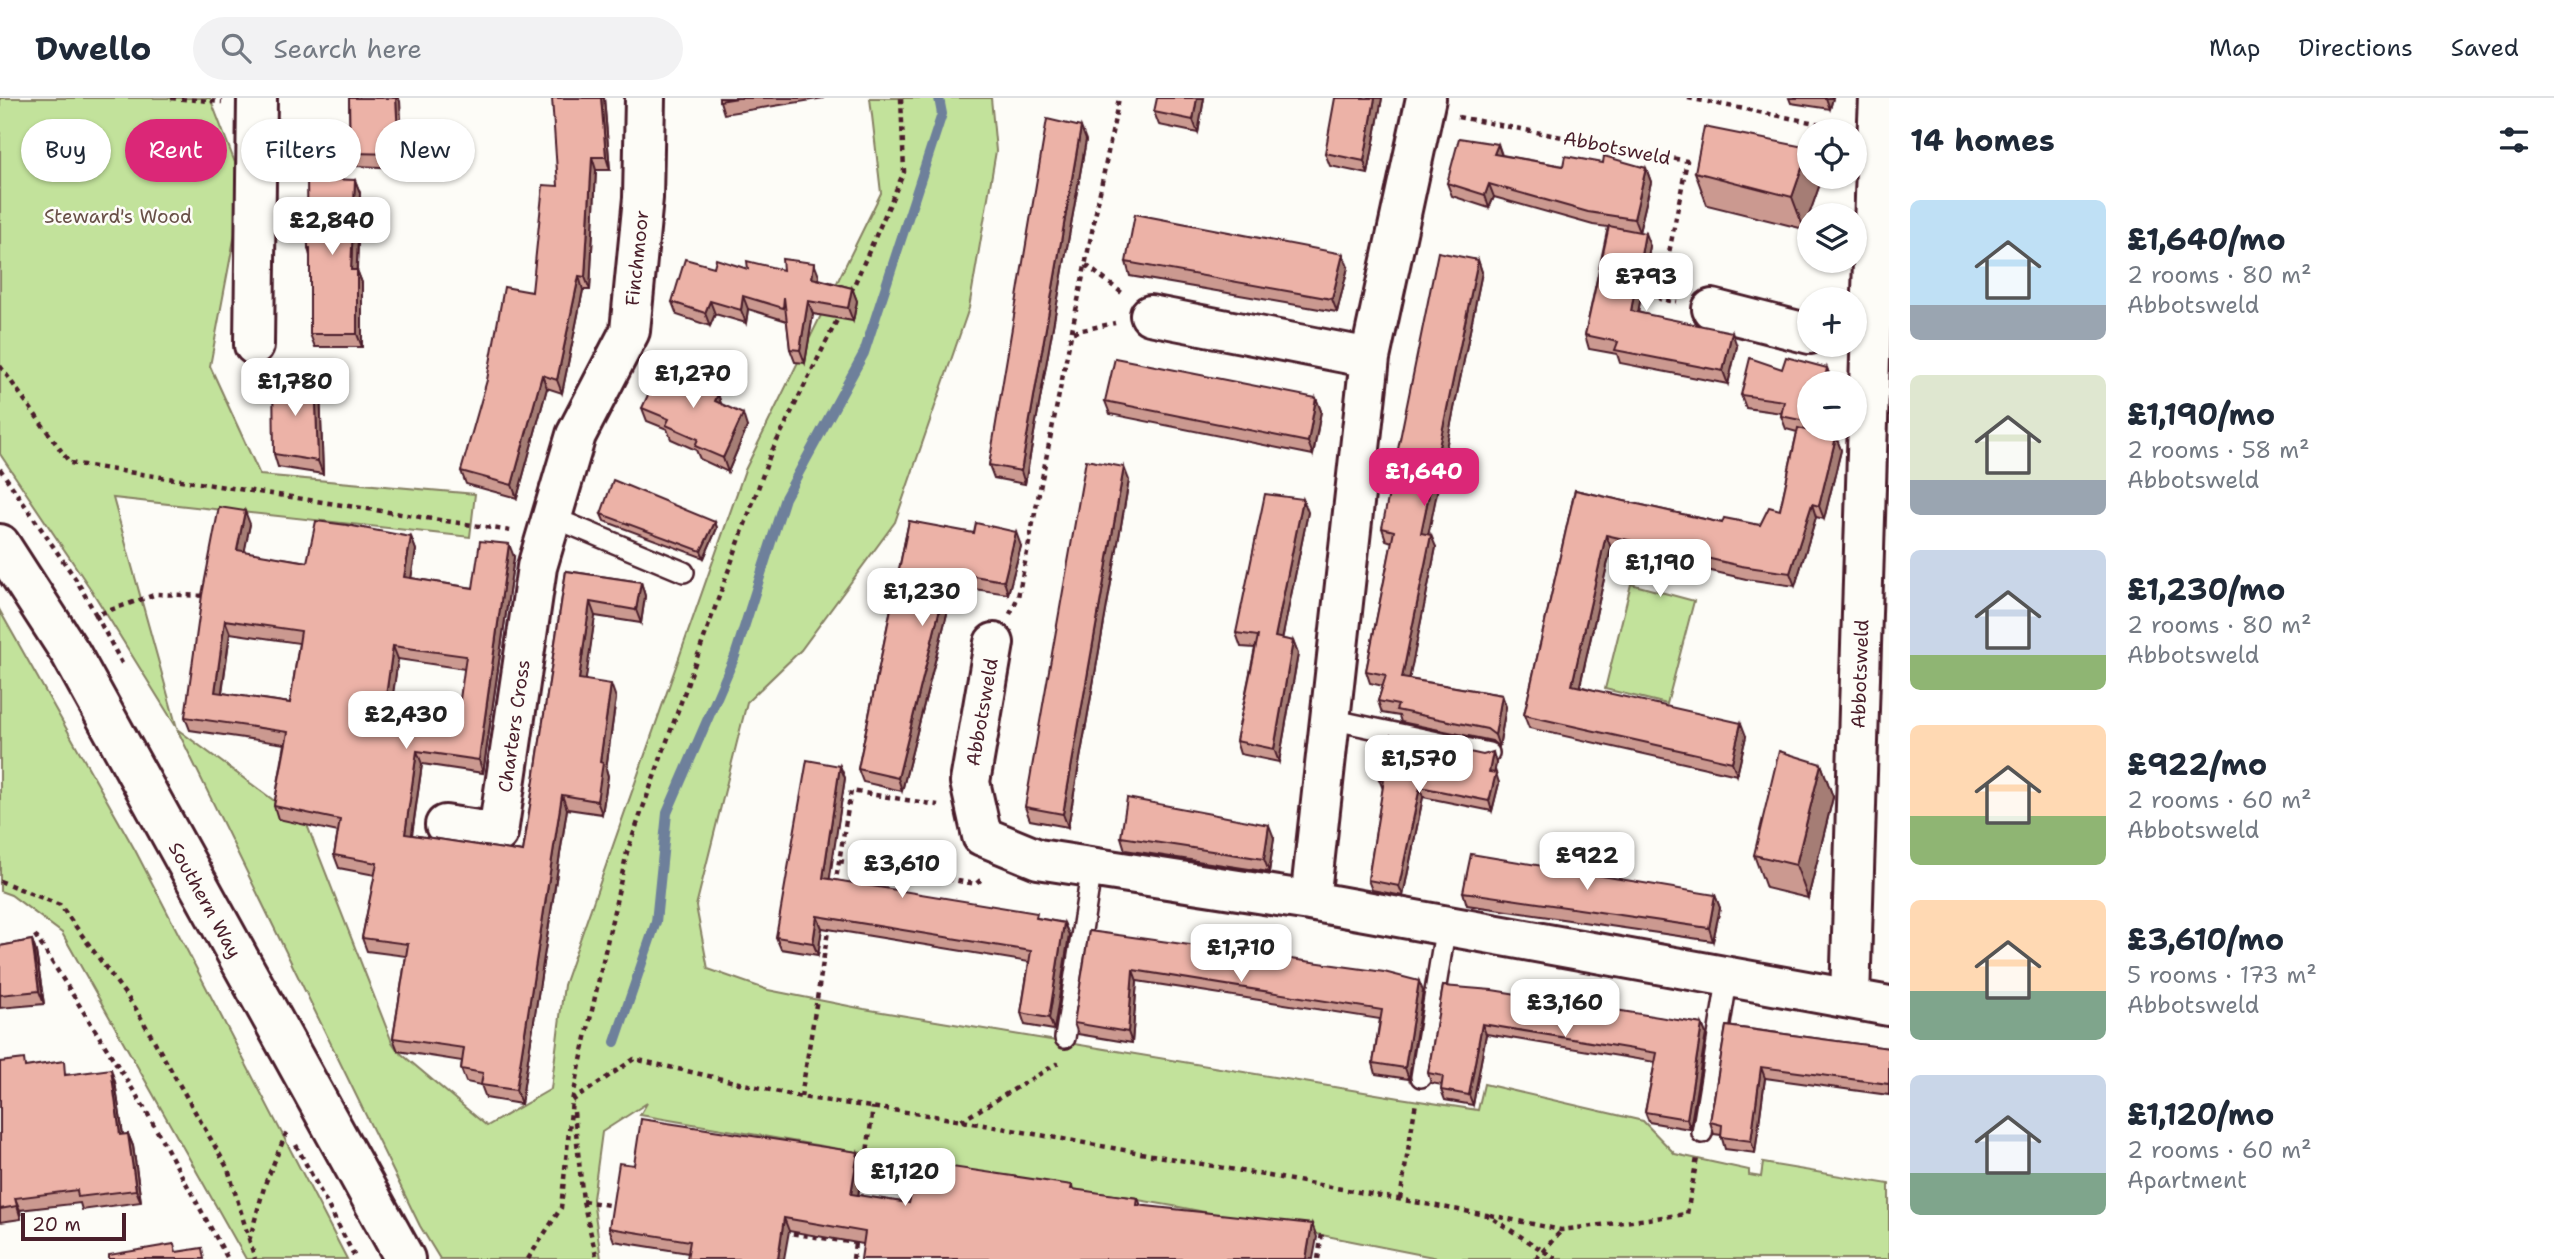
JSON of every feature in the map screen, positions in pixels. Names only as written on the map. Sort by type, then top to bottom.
[{"type":"street","name":"Finchmoor","points":[[545,540],[576,435],[630,331],[643,198],[645,98]]},
{"type":"street","points":[[254,345],[257,102]]},
{"type":"street","points":[[1310,901],[1370,358],[1425,104]]},
{"type":"street","name":"Abbotsweld","points":[[1867,287],[1880,141]]},
{"type":"street","points":[[1712,309],[1797,331]]},
{"type":"street","points":[[1150,315],[1370,358]]},
{"type":"street","name":"Abbotsweld","points":[[1850,998],[1877,531],[1862,357]]},
{"type":"street","name":"Charters Cross","points":[[445,825],[498,833],[545,540]]},
{"type":"street","name":"Southern Way","points":[[0,544],[71,654],[404,1259]]},
{"type":"street","name":"Abbotsweld","points":[[995,643],[970,782],[982,836],[1013,849],[1038,859],[1310,901],[1889,1006]]},
{"type":"lane","points":[[545,540],[684,572]]},
{"type":"lane","points":[[1330,719],[1489,753]]},
{"type":"lane","points":[[1066,1038],[1092,867]]},
{"type":"lane","points":[[1420,1077],[1446,925]]},
{"type":"lane","points":[[1702,1133],[1728,975]]},
{"type":"path","points":[[172,98],[257,102]]},
{"type":"path","points":[[849,297],[904,172],[901,98]]},
{"type":"path","name":"Abbotsweld","points":[[995,643],[1018,597],[1119,98]]},
{"type":"path","points":[[1688,98],[1880,141]]},
{"type":"path","name":"Abbotsweld","points":[[1425,104],[1687,161],[1660,299],[1712,309]]},
{"type":"path","points":[[1086,265],[1150,315]]},
{"type":"path","points":[[528,1259],[561,1208],[572,1101],[627,852],[770,455],[843,309]]},
{"type":"path","points":[[0,366],[69,463],[545,540]]},
{"type":"path","points":[[0,469],[77,581],[96,615],[157,594],[211,597]]},
{"type":"path","points":[[835,887],[851,791],[977,812]]},
{"type":"path","points":[[839,861],[976,884],[1013,849]]},
{"type":"path","points":[[0,881],[60,905],[136,1009],[228,1169],[253,1259]]},
{"type":"path","points":[[801,1097],[831,913]]},
{"type":"path","points":[[35,935],[145,1109],[228,1259]]},
{"type":"path","points":[[961,1121],[1058,1062],[1066,1038]]},
{"type":"path","points":[[572,1101],[634,1059],[801,1097],[961,1121],[1561,1230],[1687,1214],[1702,1133]]},
{"type":"path","points":[[1400,1199],[1420,1077]]},
{"type":"path","points":[[572,1101],[583,1201],[597,1259]]},
{"type":"path","points":[[861,1202],[873,1107]]},
{"type":"path","points":[[249,1241],[264,1184],[288,1129]]},
{"type":"path","points":[[583,1201],[624,1207]]},
{"type":"path","points":[[1487,1215],[1556,1259]]},
{"type":"path","points":[[853,1259],[857,1230]]},
{"type":"path","points":[[1535,1259],[1561,1230]]},
{"type":"path","points":[[774,1231],[882,1248]]},
{"type":"path","points":[[1318,1259],[1322,1233]]},
{"type":"green space","name":"Steward's Wood","points":[[0,98],[210,98],[218,119],[125,119],[125,182],[227,182],[227,142],[244,186],[210,366],[260,475],[475,494],[470,537],[113,498],[177,728],[92,591],[0,454]]},
{"type":"green space","points":[[870,98],[991,98],[996,151],[969,308],[895,522],[801,650],[747,702],[696,906],[708,969],[768,990],[864,1009],[1400,1098],[1478,1110],[1484,1084],[1643,1121],[1675,1154],[1749,1170],[1749,1175],[1761,1177],[1763,1163],[1889,1184],[1889,1259],[1443,1259],[1179,1207],[640,1115],[647,1103],[602,1132],[593,1199],[601,1259],[440,1259],[420,1226],[177,729],[307,825],[392,1042],[398,1051],[487,1126],[551,1089],[564,985],[745,470],[881,193]]},
{"type":"green space","points":[[1631,584],[1694,601],[1667,704],[1605,689]]},
{"type":"green space","points":[[0,611],[135,850],[347,1259],[246,1259],[62,933],[11,895],[0,891]]},
{"type":"building","points":[[349,98],[396,98],[397,119],[375,119],[375,154],[361,153],[361,119],[349,119]]},
{"type":"building","points":[[552,98],[601,98],[606,157],[592,157],[585,277],[579,276],[557,380],[542,375],[512,485],[461,471],[487,380],[504,287],[532,292],[543,185],[558,186]]},
{"type":"building","points":[[1157,98],[1197,98],[1193,120],[1154,112]]},
{"type":"building","points":[[1335,98],[1375,98],[1364,161],[1325,153]]},
{"type":"building","points":[[1047,119],[1081,127],[1021,471],[989,465]]},
{"type":"building","points":[[1704,127],[1797,146],[1797,183],[1792,197],[1695,172]]},
{"type":"building","points":[[1459,138],[1498,144],[1494,154],[1563,166],[1565,156],[1603,163],[1604,156],[1646,168],[1634,219],[1588,212],[1489,184],[1485,195],[1447,183]]},
{"type":"building","points":[[307,182],[355,182],[351,270],[357,270],[357,334],[310,334]]},
{"type":"building","points":[[1135,214],[1343,254],[1332,299],[1126,262]]},
{"type":"building","points":[[1609,226],[1645,233],[1631,311],[1732,332],[1723,371],[1615,350],[1618,342],[1585,335]]},
{"type":"building","points":[[1438,252],[1478,260],[1421,533],[1431,535],[1402,678],[1502,695],[1495,735],[1487,729],[1396,710],[1398,705],[1378,701],[1386,675],[1366,671],[1394,531],[1382,528]]},
{"type":"building","points":[[685,259],[714,267],[716,259],[748,269],[747,261],[783,270],[782,259],[814,263],[812,278],[852,288],[848,308],[808,301],[800,350],[790,349],[784,297],[783,308],[743,296],[741,310],[710,301],[705,313],[672,302]]},
{"type":"building","points":[[1786,357],[1827,368],[1826,371],[1797,371],[1797,419],[1781,416],[1784,401],[1741,395],[1750,358],[1782,369]]},
{"type":"building","points":[[1115,358],[1316,398],[1308,442],[1105,401]]},
{"type":"building","points":[[663,362],[689,373],[686,380],[718,394],[715,401],[743,414],[723,458],[695,446],[698,439],[666,425],[669,419],[642,408]]},
{"type":"building","points":[[315,377],[318,461],[274,454],[273,378]]},
{"type":"building","points":[[1797,433],[1797,441],[1835,441],[1819,506],[1812,504],[1790,573],[1741,566],[1606,535],[1572,685],[1741,723],[1732,762],[1524,715],[1575,490],[1722,523],[1724,518],[1760,525],[1769,507],[1780,510]]},
{"type":"building","points":[[1086,460],[1124,467],[1063,814],[1025,807]]},
{"type":"building","points":[[613,480],[715,522],[701,551],[601,514]]},
{"type":"building","points":[[1265,494],[1303,499],[1275,637],[1293,641],[1274,749],[1236,741],[1258,636],[1236,633]]},
{"type":"building","points":[[219,507],[245,511],[237,550],[307,562],[316,521],[347,525],[411,537],[404,577],[473,588],[480,541],[509,544],[479,760],[417,751],[405,834],[523,852],[566,571],[641,582],[636,610],[590,602],[579,679],[611,684],[600,762],[603,763],[597,801],[562,795],[516,1090],[481,1085],[483,1073],[461,1069],[464,1048],[393,1038],[408,944],[362,938],[377,863],[334,855],[340,820],[274,806],[288,732],[185,717],[202,595]],"holes":[[[225,620],[301,631],[290,703],[215,692]],[[393,646],[466,656],[456,728],[383,717]]]},
{"type":"building","points":[[909,521],[974,533],[976,523],[1016,532],[1004,581],[949,572],[898,778],[858,769]]},
{"type":"building","points":[[1391,735],[1483,755],[1493,752],[1489,772],[1496,773],[1489,801],[1420,787],[1399,886],[1368,880],[1384,780],[1379,779]]},
{"type":"building","points":[[1779,751],[1821,764],[1796,865],[1754,855]]},
{"type":"building","points":[[807,760],[840,766],[823,878],[1037,913],[1036,918],[1064,923],[1049,1018],[1021,1013],[1031,951],[817,916],[813,943],[776,937]]},
{"type":"building","points":[[1127,798],[1269,825],[1264,859],[1121,837]]},
{"type":"building","points":[[1471,854],[1715,895],[1709,928],[1463,892]]},
{"type":"building","points":[[1089,931],[1384,972],[1419,981],[1405,1068],[1373,1063],[1382,1010],[1133,970],[1128,1032],[1074,1023]]},
{"type":"building","points":[[32,940],[39,991],[0,995],[0,946]]},
{"type":"building","points":[[1443,986],[1492,990],[1702,1024],[1687,1119],[1645,1112],[1657,1053],[1482,1024],[1469,1095],[1441,1090],[1443,1076],[1428,1073]]},
{"type":"building","points":[[1726,1026],[1889,1048],[1889,1084],[1761,1067],[1751,1141],[1721,1137],[1722,1125],[1710,1122]]},
{"type":"building","points":[[24,1059],[25,1067],[64,1061],[65,1075],[111,1069],[120,1135],[128,1134],[136,1190],[78,1197],[77,1190],[15,1198],[17,1206],[0,1209],[0,1062]]},
{"type":"building","points":[[641,1119],[858,1152],[851,1194],[909,1203],[919,1162],[1072,1185],[1071,1189],[1138,1198],[1137,1205],[1312,1224],[1306,1259],[861,1259],[865,1232],[784,1218],[778,1259],[687,1259],[690,1241],[609,1228],[619,1163],[634,1165]]},
{"type":"building","points":[[174,1244],[176,1252],[202,1248],[204,1259],[109,1259],[109,1255]]},
{"type":"waterway","points":[[615,1042],[656,922],[667,813],[735,656],[785,498],[864,353],[942,114],[939,98]]}]
